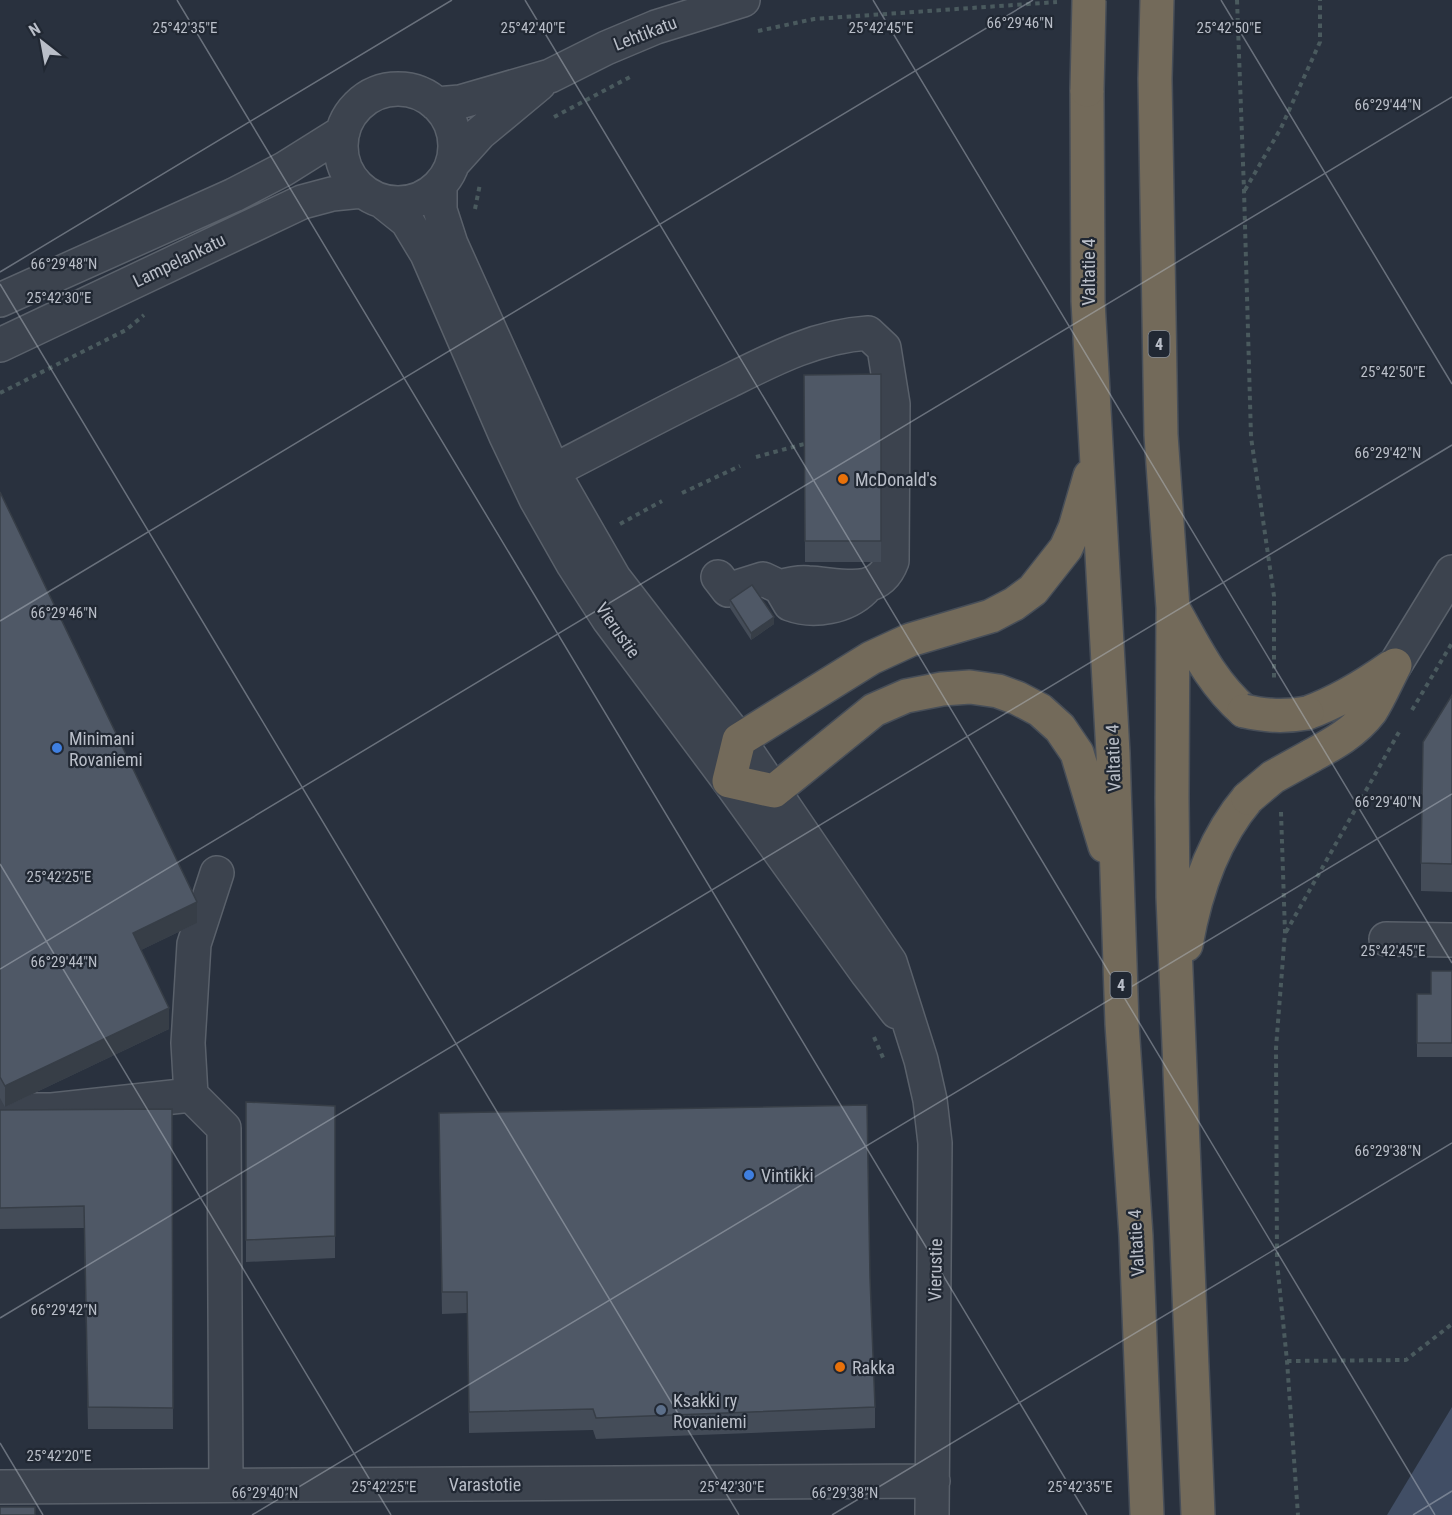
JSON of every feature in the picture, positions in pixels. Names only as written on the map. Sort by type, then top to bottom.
[{"type":"highway","name":"4","points":[[1157,0],[1155,79],[1161,435],[1173,608],[1172,798],[1177,1000],[1198,1515]]},
{"type":"highway","name":"Valtatie 4","points":[[1078,1],[1088,90],[1088,301],[1113,753],[1122,1024],[1136,1247],[1147,1515]]},
{"type":"highway","points":[[1096,456],[1066,548],[1033,590],[1014,604],[991,616],[910,640],[871,658],[739,740],[729,781],[774,791],[874,710],[906,696],[942,689],[970,687],[998,691],[1040,710],[1060,728],[1077,753],[1118,888]]},
{"type":"highway","points":[[1173,608],[1209,673],[1227,696],[1244,711],[1267,717],[1288,717],[1332,705],[1364,687],[1395,665]]},
{"type":"highway","points":[[1177,1000],[1190,925],[1208,866],[1233,816],[1248,798],[1273,777],[1341,739],[1358,725],[1371,710],[1395,665]]},
{"type":"street","name":"Lehtikatu","points":[[436,104],[460,102],[550,76],[606,48],[656,27],[743,0]]},
{"type":"street","name":"Lehtikatu","points":[[458,176],[480,133],[550,76]]},
{"type":"street","points":[[409,90],[420,93],[436,104],[452,126],[458,176],[430,194],[407,203],[372,196],[355,183],[344,165],[341,144],[347,122],[362,102],[384,91],[409,90]]},
{"type":"street","name":"Lampelankatu","points":[[0,300],[234,195],[284,169],[343,132]]},
{"type":"street","name":"Vierustie","points":[[458,176],[440,210],[451,244],[553,471],[614,578],[739,740],[890,962],[921,1060],[928,1090],[935,1143],[932,1515]]},
{"type":"street","name":"Lampelankatu","points":[[0,345],[294,206],[332,194],[372,196]]},
{"type":"street","name":"Vierustie","points":[[372,196],[407,221],[427,254],[506,436],[536,499],[573,564],[609,620],[729,781],[867,973],[910,1027]]},
{"type":"street","points":[[553,471],[766,362],[815,342],[868,333],[884,348],[892,404],[892,561],[889,569],[850,600],[825,608],[808,609],[790,604],[780,587],[764,579],[728,590],[718,577]]},
{"type":"street","points":[[1395,665],[1452,572]]},
{"type":"street","points":[[217,873],[194,944],[188,1043],[191,1095],[224,1128],[226,1485]]},
{"type":"street","points":[[1386,939],[1452,940]]},
{"type":"street","points":[[0,1110],[52,1110],[191,1095]]},
{"type":"street","name":"Varastotie","points":[[0,1487],[933,1481]]},
{"type":"path","points":[[1237,0],[1251,437],[1274,596],[1275,691]]},
{"type":"path","points":[[1244,190],[1281,128],[1320,42],[1320,0]]},
{"type":"path","points":[[751,32],[814,19],[1078,1]]},
{"type":"path","points":[[550,120],[639,71]]},
{"type":"path","points":[[451,244],[468,236],[458,176]]},
{"type":"path","points":[[756,457],[804,444]]},
{"type":"path","points":[[682,493],[740,465]]},
{"type":"path","points":[[632,516],[662,501]]},
{"type":"path","points":[[1410,714],[1452,643]]},
{"type":"path","points":[[1285,932],[1404,724]]},
{"type":"path","points":[[1281,802],[1285,932],[1276,1048],[1277,1262],[1298,1515]]},
{"type":"path","points":[[870,1030],[884,1061]]},
{"type":"path","points":[[1287,1362],[1406,1360],[1452,1324]]},
{"type":"water","points":[[1452,1407],[1452,1515],[1387,1515]]},
{"type":"building","name":"McDonald's","points":[[881,374],[881,541],[805,541],[804,375]]},
{"type":"building","name":"Minimani Rovaniemi","points":[[0,492],[197,902],[133,933],[169,1008],[5,1086],[0,1077]]},
{"type":"building","points":[[752,585],[774,617],[751,633],[730,600]]},
{"type":"building","points":[[1452,695],[1452,864],[1421,863],[1423,742]]},
{"type":"building","points":[[1431,971],[1452,971],[1452,1043],[1417,1043],[1417,994],[1431,994]]},
{"type":"building","points":[[246,1102],[335,1106],[335,1236],[246,1240]]},
{"type":"building","points":[[867,1105],[875,1407],[596,1418],[593,1409],[469,1412],[467,1292],[442,1292],[439,1113]]},
{"type":"building","points":[[172,1109],[173,1408],[88,1407],[84,1206],[0,1208],[0,1110]]},
{"type":"building","points":[[0,1507],[35,1507],[35,1515],[0,1515]]},
{"type":"place","name":"McDonald's","points":[[843,479]]},
{"type":"place","name":"Minimani Rovaniemi","points":[[57,748]]},
{"type":"place","name":"Vintikki","points":[[749,1175]]},
{"type":"place","name":"Rakka","points":[[840,1367]]},
{"type":"place","name":"Ksakki ry Rovaniemi","points":[[661,1410]]}]
